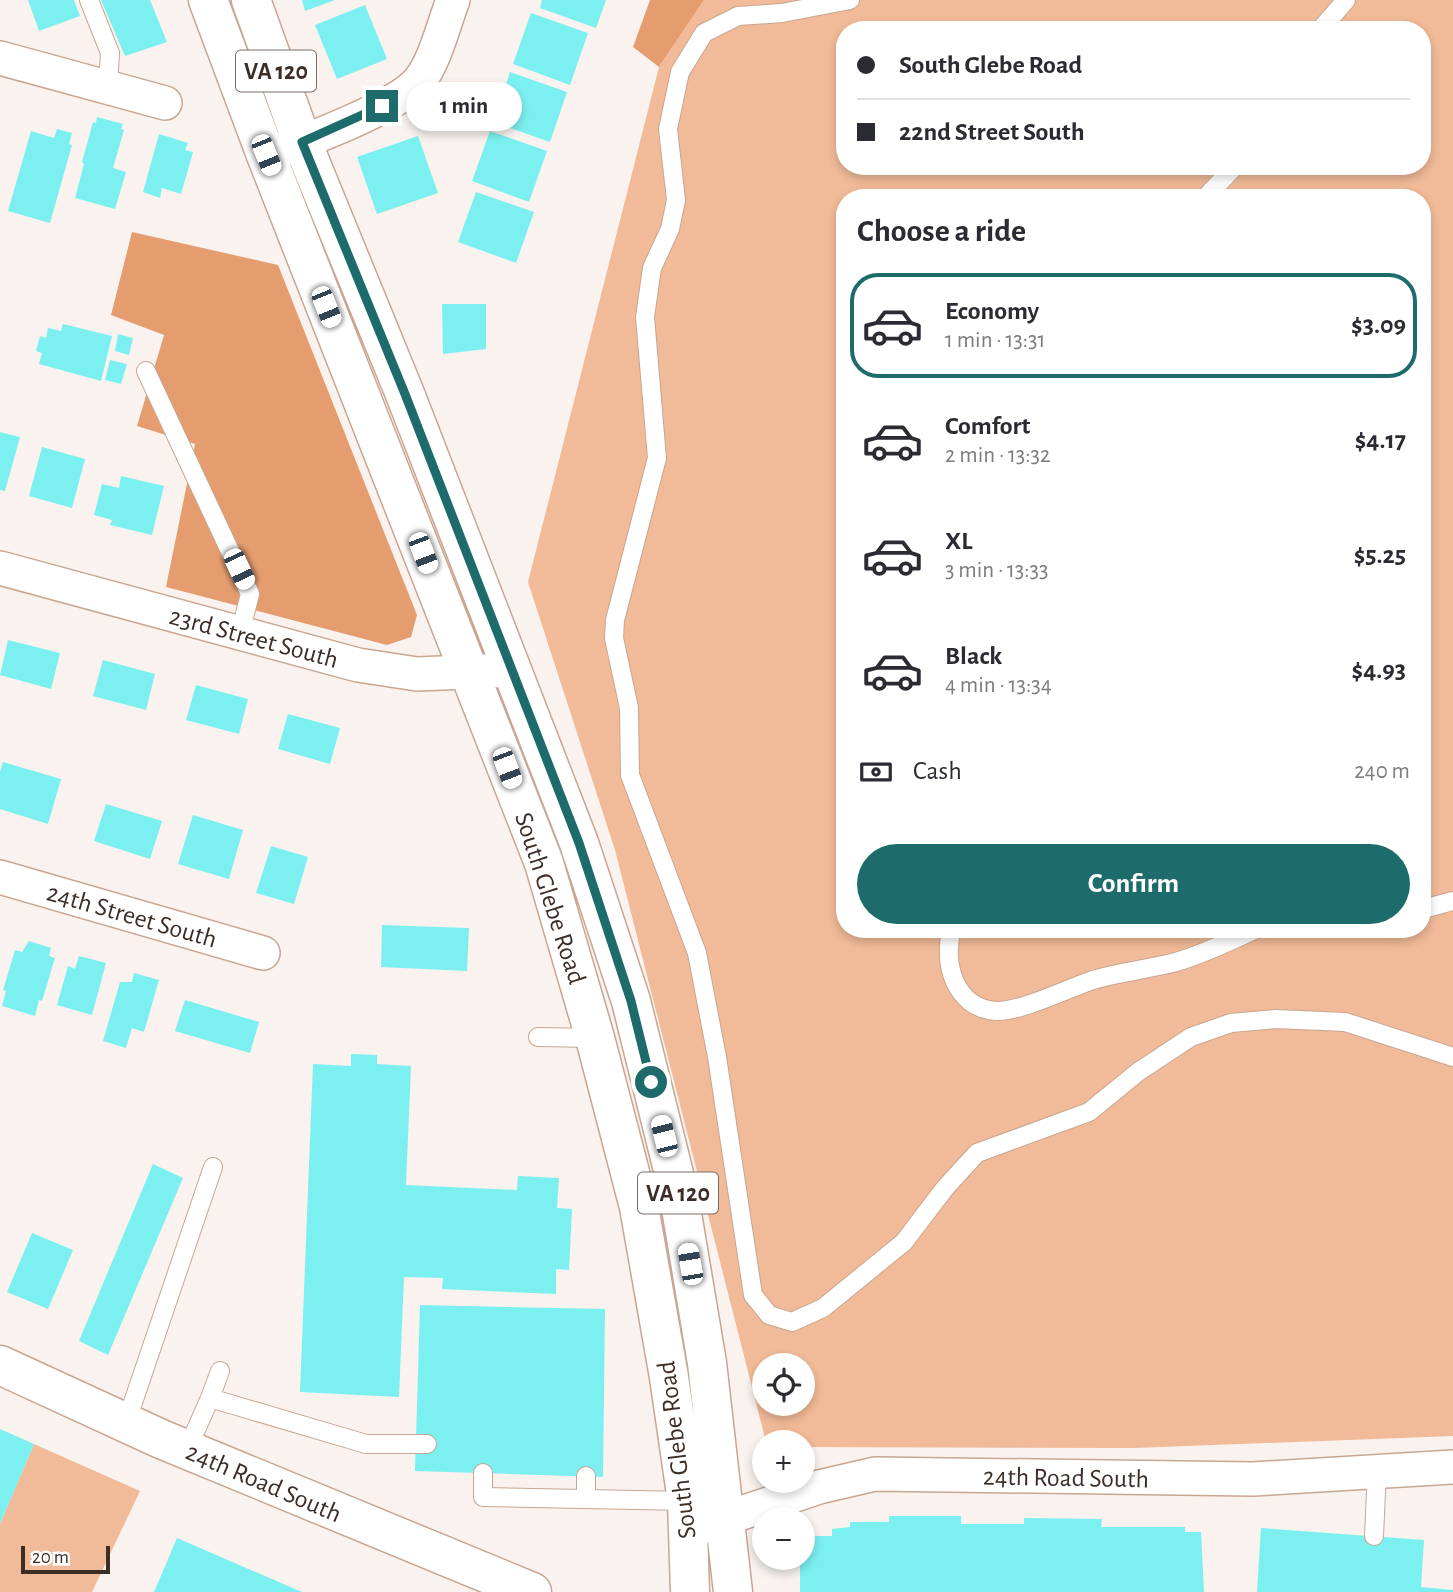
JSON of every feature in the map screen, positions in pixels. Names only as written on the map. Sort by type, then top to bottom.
[{"type":"main road","name":"South Glebe Road","points":[[208,0],[266,155],[544,863],[595,1038],[639,1207],[669,1377],[687,1516],[690,1592]]},
{"type":"main road","name":"South Glebe Road","points":[[251,0],[302,142],[405,394],[579,843],[631,1001],[678,1190],[707,1363],[733,1592]]},
{"type":"main road","name":"24th Road South","points":[[0,1365],[187,1450],[532,1592]]},
{"type":"street","points":[[266,155],[302,142],[402,97],[421,80],[453,0]]},
{"type":"street","points":[[0,58],[165,103]]},
{"type":"street","name":"23rd Street South","points":[[0,568],[358,665],[417,674],[513,670]]},
{"type":"street","name":"24th Street South","points":[[0,877],[263,953]]},
{"type":"street","name":"24th Road South","points":[[687,1516],[725,1519],[819,1487],[875,1474],[1253,1479],[1453,1467]]},
{"type":"lane","points":[[89,0],[110,53],[108,87]]},
{"type":"lane","points":[[850,0],[782,13],[738,16],[704,33],[680,72],[667,128],[676,200],[670,229],[652,268],[645,317],[657,458],[615,621],[614,638],[629,708],[630,775],[697,953],[717,1057],[753,1295],[769,1315],[792,1322],[823,1308],[904,1242],[944,1188],[976,1153],[1089,1112],[1138,1072],[1191,1037],[1231,1023],[1276,1019],[1345,1022],[1453,1057]]},
{"type":"lane","points":[[1328,21],[1346,0]]},
{"type":"lane","points":[[1213,189],[1227,175]]},
{"type":"lane","points":[[146,371],[250,594],[240,633]]},
{"type":"lane","points":[[1431,907],[1453,901]]},
{"type":"lane","points":[[950,938],[949,964],[957,986],[971,1003],[996,1011],[1020,1006],[1096,979],[1180,961],[1235,938]]},
{"type":"lane","points":[[538,1037],[595,1038]]},
{"type":"lane","points":[[126,1423],[213,1167]]},
{"type":"lane","points":[[187,1450],[220,1371]]},
{"type":"lane","points":[[210,1398],[366,1444],[427,1444]]},
{"type":"lane","points":[[1374,1536],[1377,1471]]},
{"type":"lane","points":[[483,1473],[483,1497],[586,1499],[687,1516]]},
{"type":"lane","points":[[586,1476],[586,1499]]},
{"type":"shaded area","points":[[650,0],[704,0],[659,67],[633,47]]},
{"type":"shaded area","points":[[704,0],[1453,0],[1453,1436],[1134,1448],[815,1447],[815,1430],[763,1430],[759,1416],[815,1416],[815,1353],[752,1353],[752,1387],[615,850],[528,582],[659,67]]},
{"type":"shaded area","points":[[132,232],[278,265],[417,615],[411,637],[387,645],[166,587],[195,444],[137,426],[164,335],[111,315]]},
{"type":"shaded area","points":[[34,1444],[140,1491],[92,1592],[0,1592],[0,1524]]},
{"type":"building","points":[[28,0],[74,0],[80,16],[39,31]]},
{"type":"building","points":[[101,0],[150,0],[167,42],[125,56]]},
{"type":"building","points":[[302,0],[335,0],[305,11]]},
{"type":"building","points":[[542,0],[606,0],[596,28],[540,8]]},
{"type":"building","points":[[365,5],[387,59],[337,79],[315,25]]},
{"type":"building","points":[[531,13],[588,33],[570,85],[513,64]]},
{"type":"building","points":[[510,72],[567,92],[550,142],[493,122]]},
{"type":"building","points":[[97,117],[123,124],[121,129],[124,130],[113,168],[126,172],[115,209],[75,198],[84,164],[82,162],[93,122],[96,123]]},
{"type":"building","points":[[57,129],[72,133],[69,144],[72,145],[50,223],[8,211],[31,131],[54,138]]},
{"type":"building","points":[[490,131],[547,151],[529,202],[472,181]]},
{"type":"building","points":[[159,134],[188,143],[185,150],[193,152],[181,194],[162,188],[160,198],[143,192]]},
{"type":"building","points":[[418,136],[438,193],[377,214],[357,157]]},
{"type":"building","points":[[476,192],[534,212],[516,263],[458,242]]},
{"type":"building","points":[[442,304],[486,304],[486,349],[443,354]]},
{"type":"building","points":[[63,324],[112,336],[101,381],[39,364],[42,353],[36,351],[40,336],[46,338],[48,328],[61,331]]},
{"type":"building","points":[[118,334],[133,338],[129,355],[115,351]]},
{"type":"building","points":[[110,360],[127,364],[121,384],[105,380]]},
{"type":"building","points":[[0,432],[20,437],[5,491],[0,490]]},
{"type":"building","points":[[42,447],[85,459],[72,508],[29,496]]},
{"type":"building","points":[[121,476],[164,486],[152,535],[110,525],[112,520],[94,515],[102,484],[119,488]]},
{"type":"building","points":[[8,640],[60,653],[51,689],[0,675]]},
{"type":"building","points":[[103,660],[155,674],[146,710],[93,696]]},
{"type":"building","points":[[196,685],[248,699],[239,734],[186,720]]},
{"type":"building","points":[[288,714],[340,728],[330,764],[278,749]]},
{"type":"building","points":[[3,762],[61,779],[48,824],[0,809],[0,772]]},
{"type":"building","points":[[106,804],[162,821],[150,859],[94,841]]},
{"type":"building","points":[[193,815],[243,830],[229,879],[178,864]]},
{"type":"building","points":[[271,846],[308,857],[294,904],[256,893]]},
{"type":"building","points":[[382,925],[469,928],[467,971],[381,967]]},
{"type":"building","points":[[29,941],[51,948],[49,956],[55,958],[35,1016],[2,1006],[6,991],[3,990],[15,950],[22,952]]},
{"type":"building","points":[[79,956],[106,963],[92,1015],[57,1005],[68,966],[75,969]]},
{"type":"building","points":[[134,973],[159,980],[144,1032],[132,1028],[126,1048],[103,1041],[120,982],[132,982]]},
{"type":"building","points":[[185,1000],[259,1022],[250,1053],[175,1031]]},
{"type":"building","points":[[351,1054],[377,1055],[377,1064],[411,1066],[406,1185],[517,1190],[518,1176],[559,1178],[557,1208],[572,1209],[569,1270],[556,1269],[556,1294],[442,1289],[443,1278],[404,1277],[399,1397],[300,1392],[313,1064],[351,1066]]},
{"type":"building","points":[[153,1164],[183,1178],[108,1355],[79,1341]]},
{"type":"building","points":[[32,1233],[73,1250],[48,1309],[7,1292]]},
{"type":"building","points":[[420,1305],[605,1309],[603,1477],[415,1471]]},
{"type":"building","points":[[0,1429],[34,1444],[0,1524]]},
{"type":"building","points":[[889,1516],[961,1516],[961,1524],[1024,1524],[1024,1518],[1102,1519],[1101,1527],[1185,1527],[1185,1532],[1201,1532],[1204,1592],[800,1592],[800,1570],[815,1570],[815,1536],[832,1536],[832,1529],[850,1527],[850,1522],[889,1522]]},
{"type":"building","points":[[1261,1528],[1424,1540],[1421,1587],[1453,1592],[1257,1592]]},
{"type":"building","points":[[177,1538],[302,1592],[154,1592]]},
{"type":"route","points":[[382,106],[302,142],[405,394],[579,843],[631,1001],[651,1082]]}]
